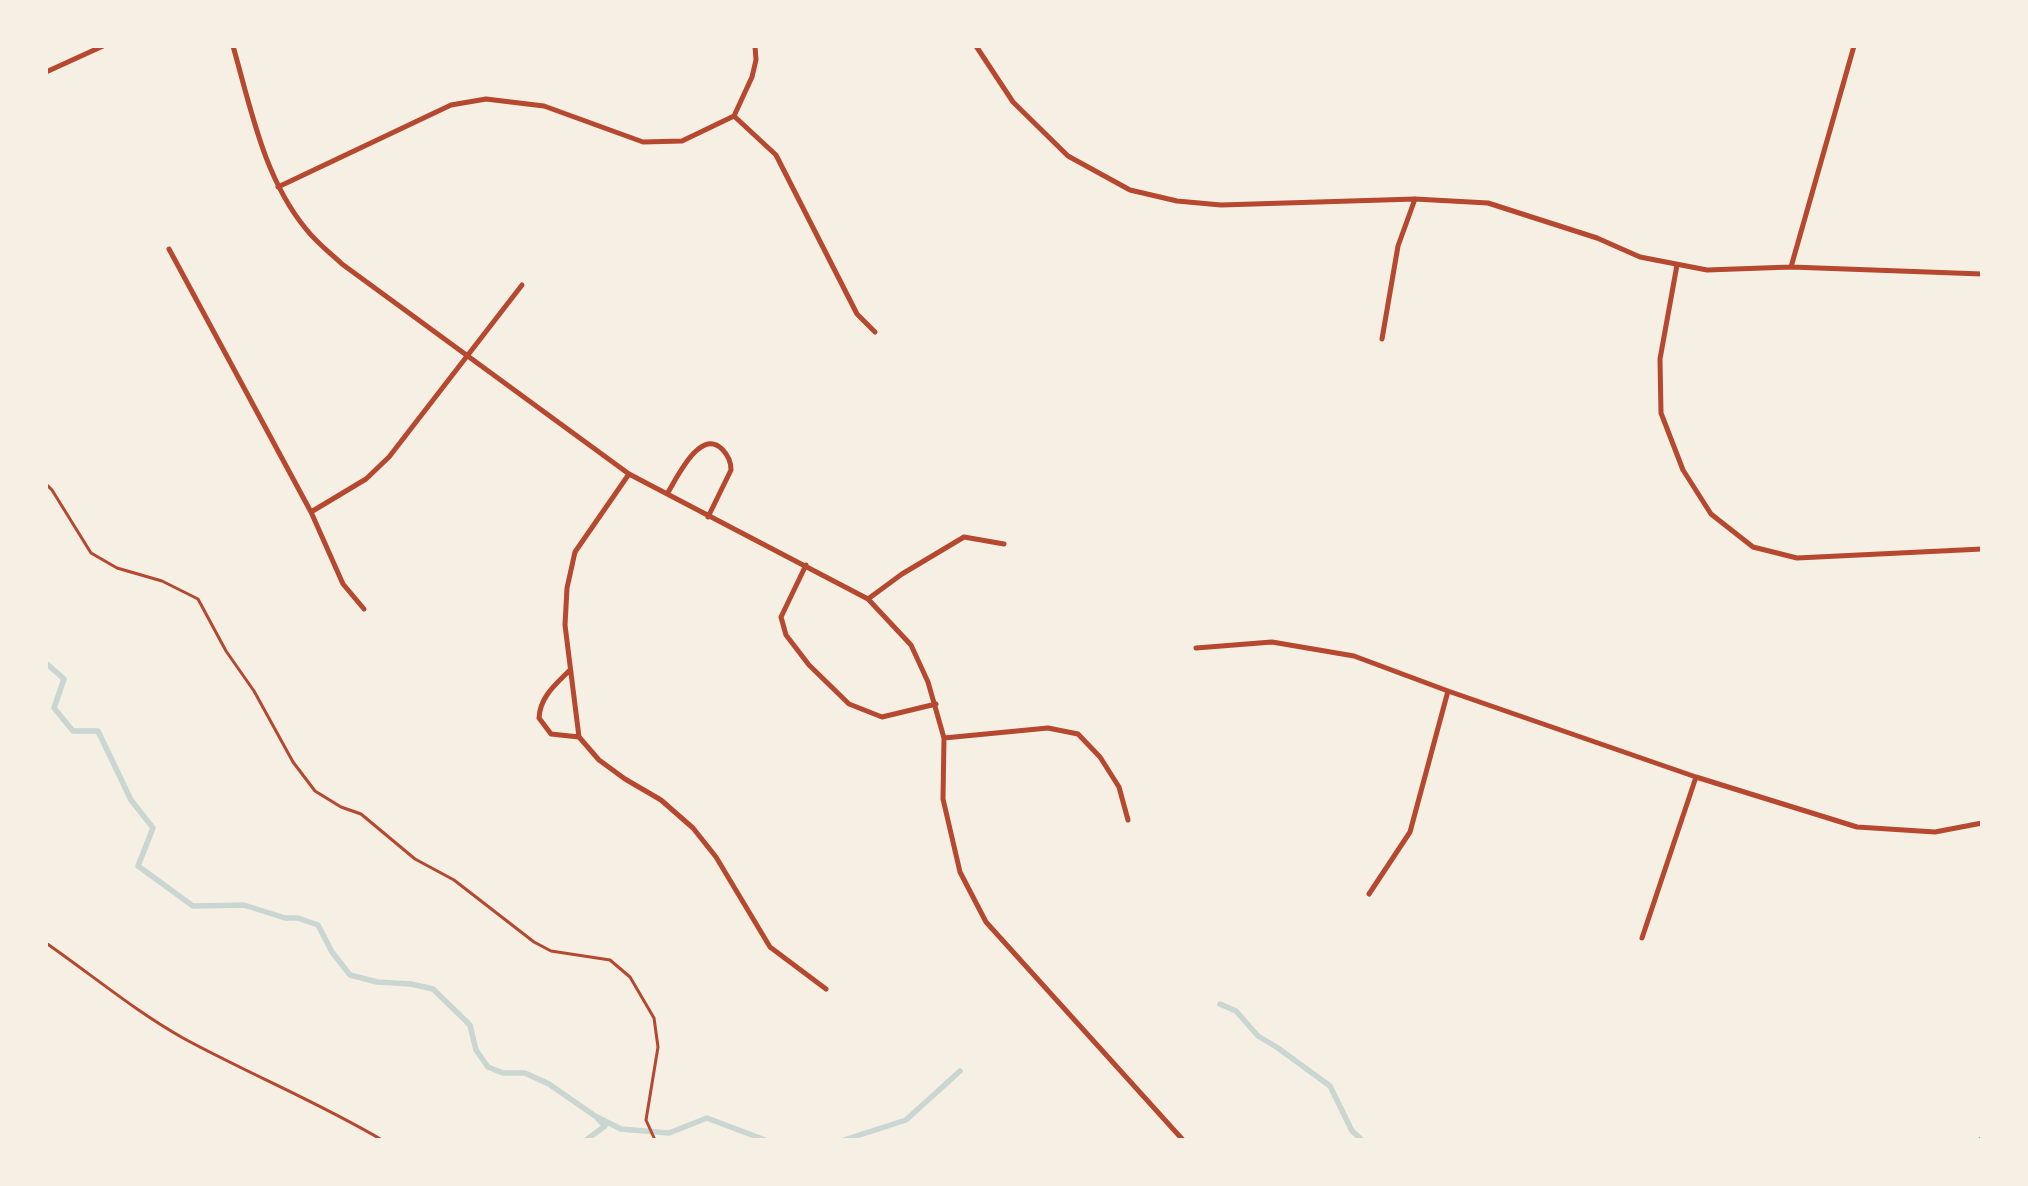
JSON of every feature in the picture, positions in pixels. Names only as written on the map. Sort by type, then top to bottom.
[{"type":"street","points":[[46,72],[103,46]]},
{"type":"street","points":[[233,46],[262,146],[278,187],[306,230],[342,264],[629,474],[868,599],[911,645],[936,704],[944,738],[943,800],[960,872],[986,922],[1183,1140]]},
{"type":"street","points":[[278,187],[451,104],[486,99],[544,106],[643,142],[682,141],[734,116],[752,77],[756,60],[755,46]]},
{"type":"street","points":[[976,46],[1013,102],[1068,156],[1130,190],[1177,201],[1221,204],[1415,199],[1488,203],[1597,238],[1640,257],[1707,270],[1791,267],[1982,274]]},
{"type":"street","points":[[1791,267],[1854,46]]},
{"type":"street","points":[[734,116],[776,155],[857,314],[875,332]]},
{"type":"street","points":[[1382,339],[1398,246],[1415,199]]},
{"type":"street","points":[[169,249],[311,512],[343,584],[364,609]]},
{"type":"street","points":[[1677,265],[1660,360],[1661,413],[1683,470],[1711,514],[1753,547],[1797,558],[1982,549]]},
{"type":"street","points":[[311,512],[366,479],[389,457],[522,285]]},
{"type":"street","points":[[667,494],[691,455],[699,448],[708,444],[719,446],[727,454],[731,470],[708,517]]},
{"type":"street","points":[[629,474],[575,552],[566,588],[565,625],[578,737],[599,760],[625,779],[660,800],[693,828],[716,857],[770,946],[826,989]]},
{"type":"street","points":[[868,599],[902,574],[964,537],[1004,544]]},
{"type":"street","points":[[806,565],[781,617],[786,635],[809,665],[849,704],[882,717],[936,704]]},
{"type":"street","points":[[1196,648],[1272,642],[1354,656],[1696,778],[1857,827],[1935,832],[1982,822]]},
{"type":"street","points":[[569,672],[551,688],[543,700],[539,707],[539,718],[551,734],[578,737]]},
{"type":"street","points":[[1369,894],[1410,832],[1448,691]]},
{"type":"street","points":[[944,738],[1048,728],[1078,734],[1100,757],[1119,787],[1128,820]]},
{"type":"street","points":[[1642,938],[1696,778]]},
{"type":"path","points":[[46,484],[52,490],[91,553],[117,568],[162,581],[198,598],[226,651],[254,691],[294,762],[315,791],[341,808],[361,814],[415,860],[454,880],[534,942],[551,951],[610,960],[630,977],[654,1018],[658,1047],[646,1120],[655,1140]]},
{"type":"path","points":[[46,943],[139,1011],[183,1038],[317,1104],[382,1140]]},
{"type":"path","points":[[651,1140],[652,1133]]},
{"type":"waterway","points":[[46,663],[64,679],[54,708],[73,731],[98,731],[131,800],[153,828],[138,866],[193,906],[244,905],[285,918],[298,918],[318,925],[332,952],[350,975],[377,982],[411,984],[433,989],[470,1025],[476,1050],[488,1067],[503,1073],[525,1073],[549,1084],[595,1116],[621,1129],[669,1133],[707,1118],[765,1140]]},
{"type":"waterway","points":[[1220,1004],[1236,1011],[1258,1036],[1278,1048],[1330,1086],[1352,1131],[1362,1140]]},
{"type":"waterway","points":[[844,1140],[906,1120],[960,1071]]},
{"type":"waterway","points":[[586,1140],[605,1126],[598,1119]]}]
